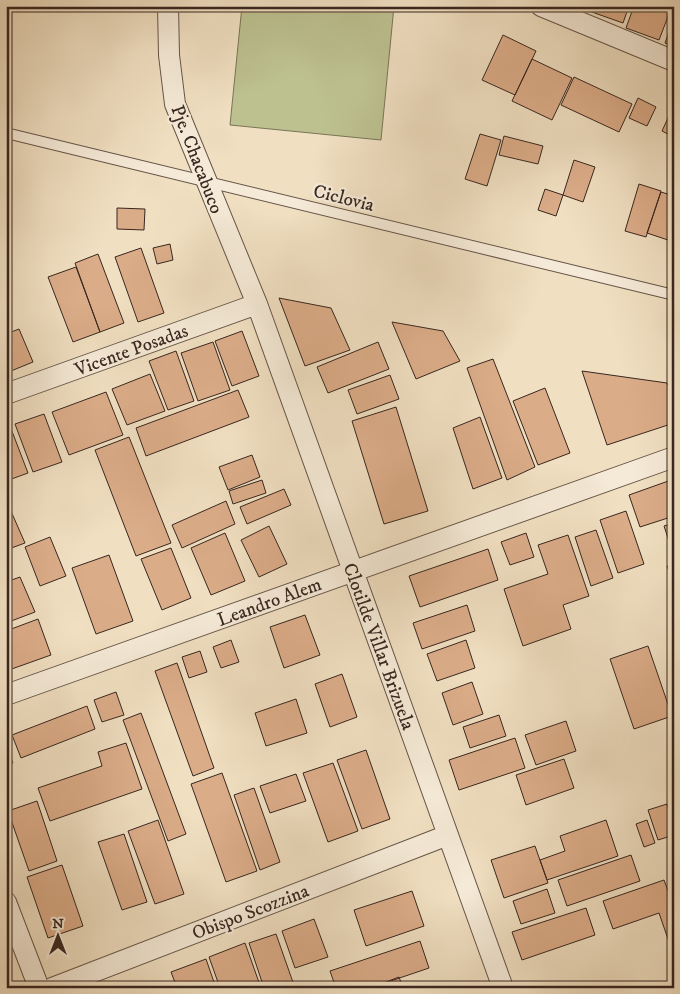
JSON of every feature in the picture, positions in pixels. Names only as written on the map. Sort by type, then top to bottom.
[{"type":"street","name":"Pje. Chacabuco","points":[[168,6],[168,55],[175,104],[257,304]]},
{"type":"street","points":[[541,6],[674,61]]},
{"type":"street","name":"Vicente Posadas","points":[[6,394],[257,304]]},
{"type":"street","name":"Clotilde Villar Brizuela","points":[[257,304],[503,988]]},
{"type":"street","name":"Leandro Alem","points":[[6,695],[674,457]]},
{"type":"street","name":"Obispo Scozzina","points":[[52,988],[448,835]]},
{"type":"street","points":[[6,902],[39,988]]},
{"type":"lane","name":"Ciclovia","points":[[6,133],[674,295]]},
{"type":"green space","points":[[242,6],[394,6],[381,140],[230,125]]},
{"type":"building","points":[[591,6],[629,6],[623,23],[589,11]]},
{"type":"building","points":[[634,6],[672,6],[659,40],[626,28]]},
{"type":"building","points":[[674,18],[674,46],[665,43]]},
{"type":"building","points":[[503,35],[536,51],[515,95],[482,80]]},
{"type":"building","points":[[532,59],[572,78],[552,120],[512,101]]},
{"type":"building","points":[[574,77],[632,104],[619,132],[561,105]]},
{"type":"building","points":[[638,98],[656,107],[647,126],[629,118]]},
{"type":"building","points":[[674,108],[674,137],[662,131]]},
{"type":"building","points":[[480,134],[501,140],[487,186],[465,179]]},
{"type":"building","points":[[504,136],[543,146],[538,164],[499,155]]},
{"type":"building","points":[[574,160],[595,167],[583,202],[563,195]]},
{"type":"building","points":[[639,184],[661,191],[646,237],[625,231]]},
{"type":"building","points":[[545,189],[563,195],[556,216],[538,210]]},
{"type":"building","points":[[661,192],[674,196],[674,242],[647,233]]},
{"type":"building","points":[[117,208],[145,209],[144,230],[117,229]]},
{"type":"building","points":[[170,244],[173,260],[157,264],[153,248]]},
{"type":"building","points":[[141,248],[164,313],[138,322],[115,257]]},
{"type":"building","points":[[98,254],[124,323],[100,332],[75,263]]},
{"type":"building","points":[[76,267],[100,332],[73,342],[48,277]]},
{"type":"building","points":[[279,298],[331,308],[350,350],[305,366]]},
{"type":"building","points":[[392,322],[443,331],[460,361],[416,379]]},
{"type":"building","points":[[19,329],[33,362],[6,373],[6,334]]},
{"type":"building","points":[[242,331],[259,376],[232,386],[215,341]]},
{"type":"building","points":[[213,342],[230,390],[198,401],[181,353]]},
{"type":"building","points":[[378,342],[389,369],[328,393],[317,367]]},
{"type":"building","points":[[176,351],[194,401],[168,410],[149,361]]},
{"type":"building","points":[[493,359],[535,467],[507,480],[467,368]]},
{"type":"building","points":[[582,371],[667,383],[674,399],[674,423],[607,445]]},
{"type":"building","points":[[150,374],[165,411],[127,425],[112,389]]},
{"type":"building","points":[[390,375],[399,399],[357,414],[348,390]]},
{"type":"building","points":[[545,388],[570,453],[538,465],[513,401]]},
{"type":"building","points":[[238,390],[249,417],[146,456],[136,428]]},
{"type":"building","points":[[106,392],[123,435],[69,455],[52,412]]},
{"type":"building","points":[[396,407],[428,511],[384,524],[352,421]]},
{"type":"building","points":[[44,414],[62,462],[33,472],[15,424]]},
{"type":"building","points":[[480,417],[502,478],[473,489],[453,428]]},
{"type":"building","points":[[10,426],[28,473],[6,481],[6,428]]},
{"type":"building","points":[[129,437],[171,543],[136,556],[95,450]]},
{"type":"building","points":[[252,455],[260,477],[228,490],[219,467]]},
{"type":"building","points":[[674,479],[674,516],[640,527],[629,495]]},
{"type":"building","points":[[262,480],[266,493],[233,504],[229,491]]},
{"type":"building","points":[[284,489],[291,505],[247,524],[240,507]]},
{"type":"building","points":[[226,501],[235,524],[182,548],[172,525]]},
{"type":"building","points":[[10,509],[25,543],[6,550],[6,511]]},
{"type":"building","points":[[626,511],[644,564],[618,573],[600,520]]},
{"type":"building","points":[[674,523],[674,556],[664,526]]},
{"type":"building","points":[[269,526],[287,564],[259,577],[241,540]]},
{"type":"building","points":[[596,530],[613,578],[591,586],[575,537]]},
{"type":"building","points":[[225,533],[245,581],[211,595],[191,548]]},
{"type":"building","points":[[526,533],[534,557],[510,565],[501,542]]},
{"type":"building","points":[[568,535],[589,596],[563,605],[571,629],[523,646],[504,589],[548,574],[538,545]]},
{"type":"building","points":[[50,537],[66,576],[40,586],[25,547]]},
{"type":"building","points":[[171,548],[191,598],[162,610],[141,559]]},
{"type":"building","points":[[488,549],[498,580],[420,607],[409,576]]},
{"type":"building","points":[[109,555],[133,621],[96,634],[72,568]]},
{"type":"building","points":[[674,564],[674,587],[667,566]]},
{"type":"building","points":[[20,577],[35,612],[6,623],[6,582]]},
{"type":"building","points":[[467,605],[475,631],[422,649],[413,623]]},
{"type":"building","points":[[305,615],[320,655],[284,668],[270,627]]},
{"type":"building","points":[[38,619],[51,655],[6,671],[6,631]]},
{"type":"building","points":[[231,640],[239,662],[221,668],[213,647]]},
{"type":"building","points":[[466,640],[475,668],[437,681],[427,654]]},
{"type":"building","points":[[648,646],[672,716],[634,729],[610,659]]},
{"type":"building","points":[[200,651],[207,672],[189,678],[182,657]]},
{"type":"building","points":[[177,663],[214,768],[193,776],[155,671]]},
{"type":"building","points":[[342,674],[357,717],[330,727],[315,684]]},
{"type":"building","points":[[472,682],[483,714],[453,725],[442,693]]},
{"type":"building","points":[[116,692],[124,715],[102,722],[94,700]]},
{"type":"building","points":[[296,699],[307,733],[266,746],[255,713]]},
{"type":"building","points":[[87,706],[95,729],[21,758],[12,735]]},
{"type":"building","points":[[141,713],[186,834],[168,841],[123,720]]},
{"type":"building","points":[[499,715],[506,736],[470,748],[463,727]]},
{"type":"building","points":[[566,721],[576,751],[536,765],[525,735]]},
{"type":"building","points":[[515,738],[525,768],[459,790],[449,760]]},
{"type":"building","points":[[126,743],[142,789],[50,821],[38,788],[102,766],[98,752]]},
{"type":"building","points":[[6,745],[13,763],[6,765]]},
{"type":"building","points":[[366,750],[390,819],[362,829],[337,760]]},
{"type":"building","points":[[564,759],[574,788],[526,805],[516,775]]},
{"type":"building","points":[[333,763],[358,831],[328,842],[303,773]]},
{"type":"building","points":[[222,773],[257,871],[226,882],[191,784]]},
{"type":"building","points":[[296,774],[306,801],[270,813],[260,786]]},
{"type":"building","points":[[254,788],[280,862],[260,870],[234,795]]},
{"type":"building","points":[[37,801],[57,861],[29,871],[8,811]]},
{"type":"building","points":[[667,804],[674,824],[674,835],[658,840],[648,810]]},
{"type":"building","points":[[158,820],[184,894],[155,904],[128,831]]},
{"type":"building","points":[[606,820],[618,856],[547,880],[540,860],[565,851],[560,836]]},
{"type":"building","points":[[647,820],[655,843],[644,847],[636,824]]},
{"type":"building","points":[[124,834],[147,902],[122,910],[98,842]]},
{"type":"building","points":[[535,846],[548,883],[504,898],[491,860]]},
{"type":"building","points":[[631,855],[640,881],[567,906],[558,880]]},
{"type":"building","points":[[62,865],[83,926],[48,938],[27,877]]},
{"type":"building","points":[[664,880],[674,907],[674,937],[668,939],[659,913],[613,929],[603,901]]},
{"type":"building","points":[[547,889],[555,913],[521,924],[513,901]]},
{"type":"building","points":[[412,891],[424,926],[366,946],[354,910]]},
{"type":"building","points":[[586,908],[595,935],[522,960],[512,932]]},
{"type":"building","points":[[314,919],[328,957],[295,968],[282,931]]},
{"type":"building","points":[[276,934],[295,988],[264,988],[249,943]]},
{"type":"building","points":[[420,941],[429,968],[370,988],[336,988],[330,971]]},
{"type":"building","points":[[245,943],[261,988],[220,988],[209,957]]},
{"type":"building","points":[[206,959],[216,988],[177,988],[171,972]]},
{"type":"building","points":[[399,977],[403,988],[370,988]]}]
